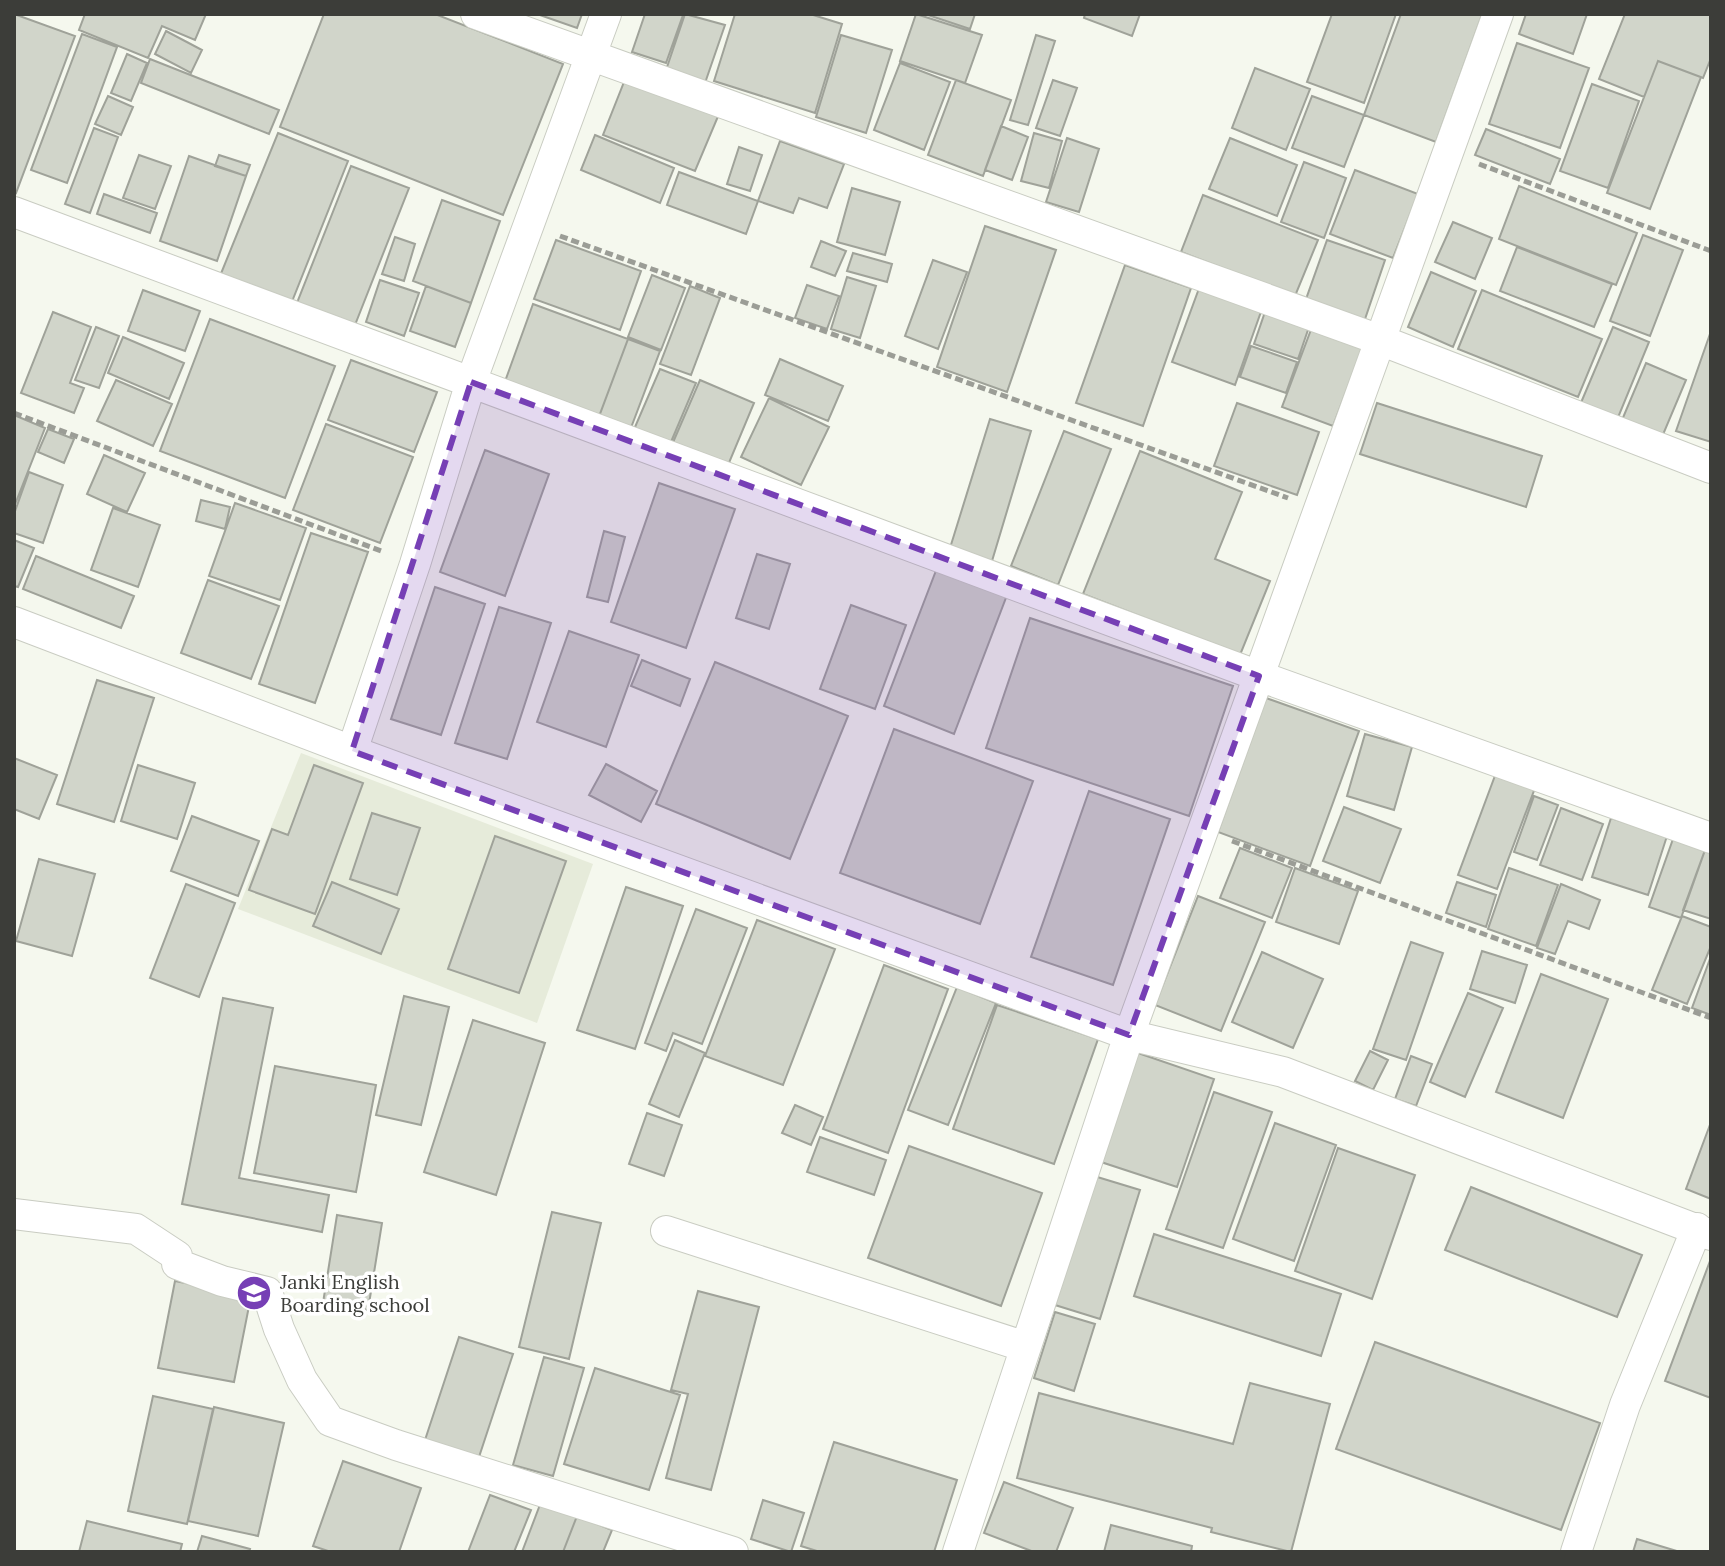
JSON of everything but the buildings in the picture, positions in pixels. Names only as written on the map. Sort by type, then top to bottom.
[{"type":"street","points":[[476,14],[1380,340],[1711,468]]},
{"type":"street","points":[[352,751],[415,564],[471,382],[606,14]]},
{"type":"street","points":[[958,1552],[1129,1035],[1498,14]]},
{"type":"street","points":[[14,212],[1259,676],[1711,838]]},
{"type":"street","points":[[14,622],[352,751],[1129,1035],[1283,1072],[1704,1231],[1625,1405],[1576,1552]]},
{"type":"street","points":[[14,1214],[136,1229],[177,1256],[177,1264],[222,1281],[267,1292],[279,1329],[302,1380],[330,1421],[396,1445],[733,1552]]},
{"type":"street","points":[[666,1231],[1026,1347]]},
{"type":"path","points":[[1448,153],[1711,251]]},
{"type":"path","points":[[529,225],[1319,510]]},
{"type":"path","points":[[14,413],[415,564]]},
{"type":"path","points":[[1201,830],[1711,1018]]},
{"type":"highlighted area","points":[[471,382],[1259,676],[1129,1035],[352,751]]},
{"type":"shaded area","points":[[301,753],[593,864],[537,1023],[238,909]]},
{"type":"place","name":"Janki English Boarding school","points":[[254,1293]]}]
